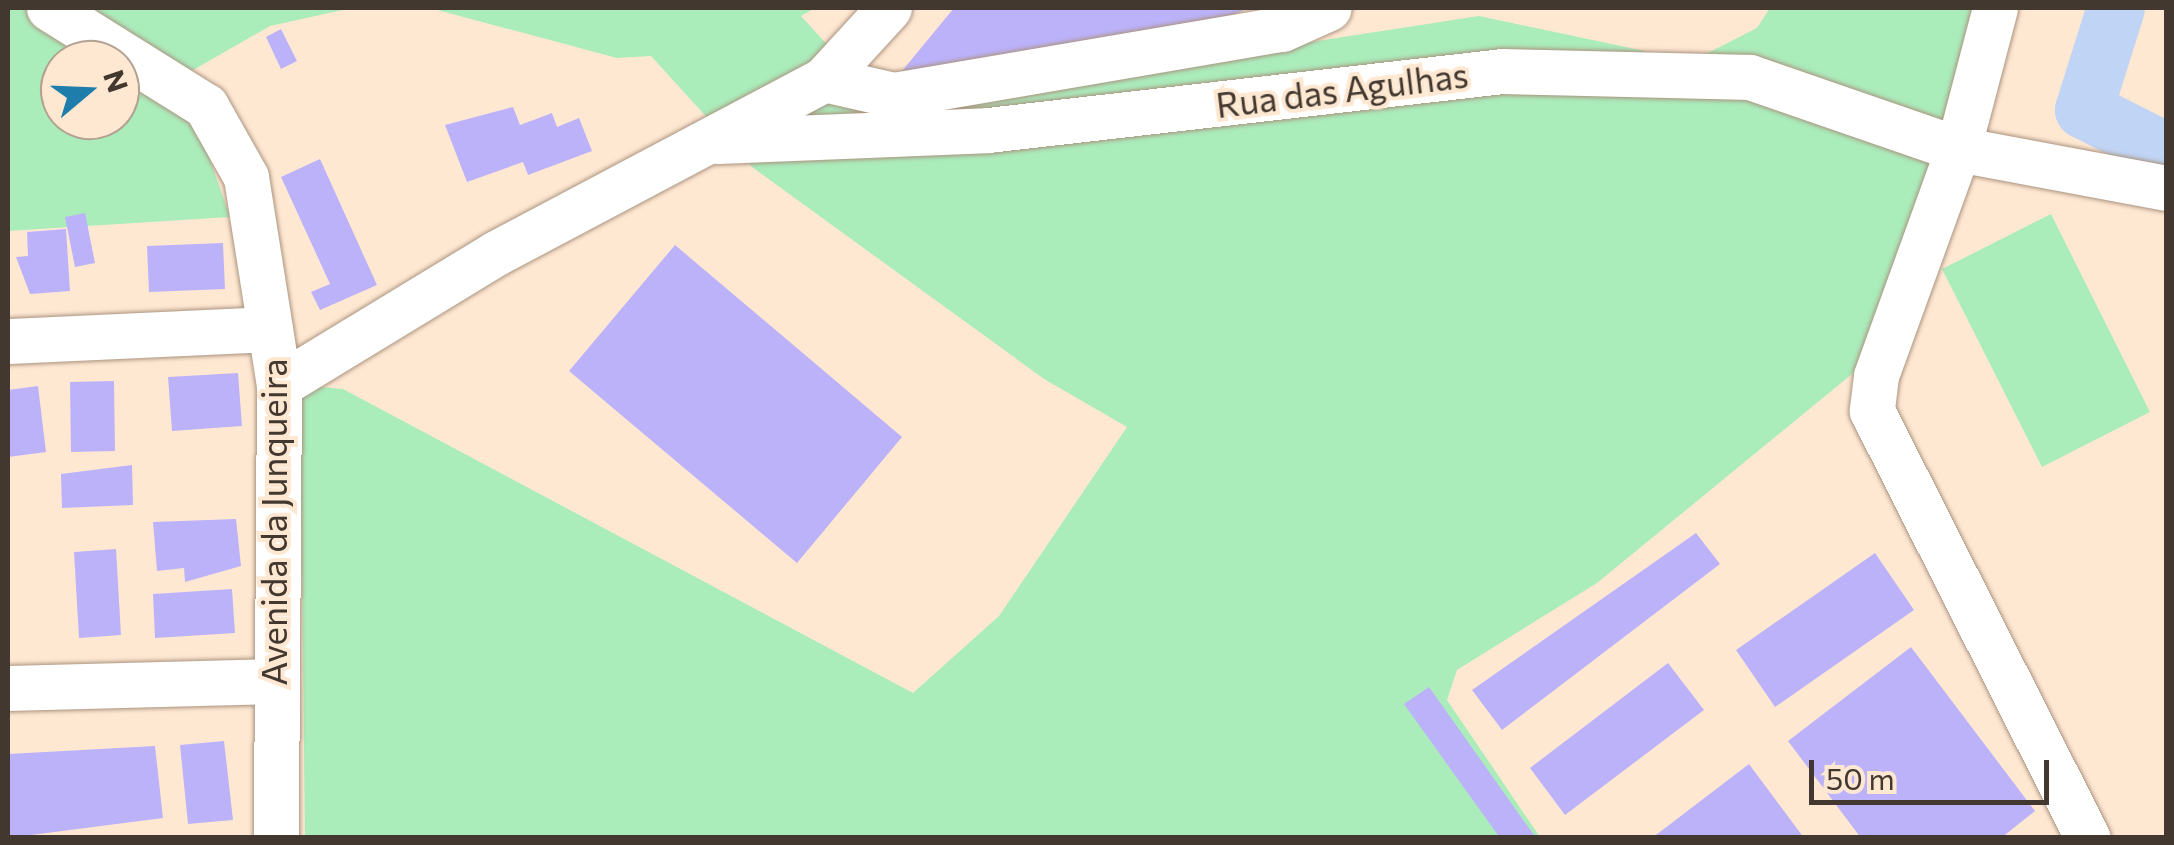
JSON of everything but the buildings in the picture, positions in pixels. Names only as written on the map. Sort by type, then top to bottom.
[{"type":"street","name":"Avenida da Junqueira","points":[[50,8],[206,106],[246,178],[278,385],[275,837]]},
{"type":"street","points":[[278,385],[496,253],[716,141],[824,79],[889,8]]},
{"type":"street","points":[[824,79],[894,95],[1282,29],[1329,8]]},
{"type":"street","points":[[1995,8],[1958,149],[1876,376],[1872,412],[2088,838]]},
{"type":"street","name":"Rua das Agulhas","points":[[716,141],[988,130],[1503,71],[1750,77],[1958,149],[2166,188]]},
{"type":"street","points":[[8,341],[270,329]]},
{"type":"street","points":[[8,688],[274,681]]},
{"type":"green space","points":[[8,8],[352,8],[270,26],[181,77],[230,217],[8,231]]},
{"type":"green space","points":[[430,8],[815,8],[801,16],[875,97],[1117,72],[1479,16],[1692,61],[1757,28],[1770,8],[1982,8],[1896,338],[1597,583],[1457,670],[1447,700],[1540,837],[305,837],[300,385],[343,389],[913,693],[999,616],[1127,427],[1044,379],[752,167],[651,56],[617,58]]},
{"type":"green space","points":[[2051,214],[2150,412],[2042,467],[1942,269]]},
{"type":"waterway","points":[[2116,8],[2084,110],[2151,144],[2159,159]]}]
